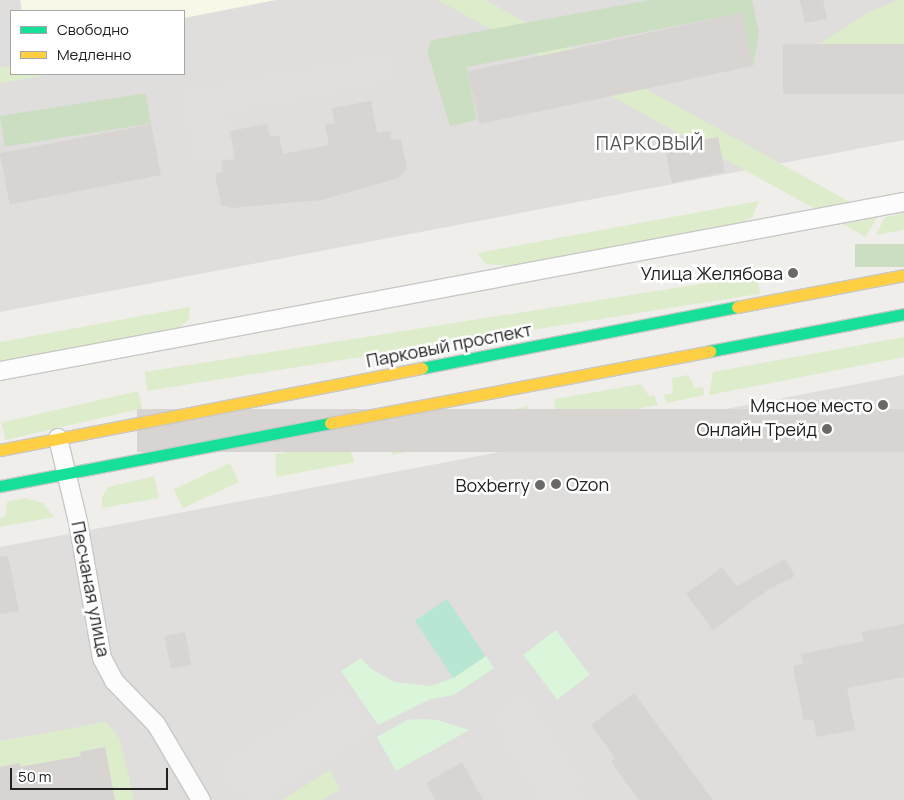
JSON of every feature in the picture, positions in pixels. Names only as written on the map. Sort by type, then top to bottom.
[{"type":"main road","name":"Парковый проспект","points":[[0,450],[904,275]]},
{"type":"main road","points":[[0,486],[904,314]]},
{"type":"street","points":[[0,371],[904,202]]},
{"type":"street","name":"Песчаная улица","points":[[58,438],[104,663],[114,681],[156,724],[201,800]]},
{"type":"shaded area","points":[[0,0],[904,0],[904,140],[0,312]]},
{"type":"shaded area","points":[[20,0],[276,0],[185,18],[185,10],[22,10]]},
{"type":"shaded area","points":[[391,54],[395,79],[224,111],[232,156],[197,163],[184,94]]},
{"type":"shaded area","points":[[904,375],[904,800],[0,800],[0,547]]},
{"type":"shaded area","points":[[343,690],[369,732],[259,800],[253,800],[247,792],[238,797],[219,767]]},
{"type":"shaded area","points":[[523,696],[582,784],[574,789],[581,800],[538,800],[536,788],[506,744],[509,742],[492,717]]},
{"type":"green space","points":[[438,0],[486,0],[877,217],[866,237]]},
{"type":"green space","points":[[650,0],[752,0],[759,33],[753,66],[742,13],[467,67],[477,120],[450,126],[427,51],[432,40]]},
{"type":"green space","points":[[898,0],[904,0],[904,44],[785,66],[869,12]]},
{"type":"green space","points":[[10,66],[10,75],[48,75],[0,83],[0,68]]},
{"type":"green space","points":[[146,93],[151,124],[5,147],[0,116]]},
{"type":"green space","points":[[759,201],[752,218],[740,223],[509,266],[486,264],[477,253]]},
{"type":"green space","points":[[904,213],[904,230],[876,235],[885,217]]},
{"type":"green space","points":[[855,244],[904,244],[904,267],[855,267]]},
{"type":"green space","points":[[757,275],[760,294],[148,391],[145,372]]},
{"type":"green space","points":[[190,307],[189,319],[176,330],[0,364],[0,342]]},
{"type":"green space","points":[[904,337],[904,357],[709,395],[713,372]]},
{"type":"green space","points":[[688,375],[695,388],[703,387],[704,395],[666,403],[664,395],[673,393],[672,378]]},
{"type":"green space","points":[[641,384],[649,396],[654,395],[658,405],[547,425],[546,417],[554,415],[555,399]]},
{"type":"green space","points":[[138,391],[142,409],[6,440],[2,422]]},
{"type":"green space","points":[[527,406],[534,418],[543,417],[544,425],[479,437],[479,430],[489,428],[489,415]]},
{"type":"green space","points":[[460,421],[471,439],[392,455],[392,433]]},
{"type":"green space","points":[[346,442],[355,462],[276,477],[275,454]]},
{"type":"green space","points":[[230,463],[239,482],[183,508],[174,489]]},
{"type":"green space","points":[[154,476],[159,498],[102,508],[102,497],[108,487]]},
{"type":"green space","points":[[25,498],[43,503],[54,517],[0,527],[0,518],[5,517],[7,502]]},
{"type":"green space","points":[[447,599],[486,656],[453,678],[415,621]]},
{"type":"green space","points":[[556,630],[590,675],[557,699],[523,655]]},
{"type":"green space","points":[[486,656],[494,668],[454,695],[431,699],[378,725],[341,671],[361,658],[370,668],[394,682],[431,686],[453,678]]},
{"type":"green space","points":[[407,720],[438,720],[469,730],[396,771],[377,737]]},
{"type":"green space","points":[[106,722],[120,739],[134,800],[115,800],[104,747],[80,752],[81,756],[20,767],[20,763],[0,767],[0,741]]},
{"type":"green space","points":[[330,770],[340,790],[321,800],[282,800]]},
{"type":"building","points":[[800,0],[823,0],[827,19],[805,23]]},
{"type":"building","points":[[742,13],[753,66],[479,124],[468,71]]},
{"type":"building","points":[[783,44],[904,44],[904,94],[783,94]]},
{"type":"building","points":[[371,101],[377,133],[390,131],[391,140],[401,139],[407,170],[398,178],[321,200],[232,208],[221,205],[215,174],[223,172],[221,161],[235,159],[230,131],[267,124],[270,137],[279,135],[283,154],[329,145],[325,125],[335,123],[332,108]]},
{"type":"building","points":[[151,124],[161,175],[10,204],[0,153]]},
{"type":"building","points":[[718,137],[725,172],[672,183],[665,147]]},
{"type":"building","points":[[137,409],[904,409],[904,452],[137,452]]},
{"type":"building","points":[[8,556],[19,611],[0,614],[0,557]]},
{"type":"building","points":[[785,559],[795,576],[769,589],[713,630],[686,594],[722,567],[737,586]]},
{"type":"building","points":[[904,624],[904,677],[847,688],[855,730],[817,737],[813,719],[804,721],[793,666],[803,664],[801,654],[864,641],[862,632]]},
{"type":"building","points":[[185,632],[191,664],[171,668],[164,636]]},
{"type":"building","points":[[634,693],[713,800],[639,800],[611,762],[615,758],[591,725]]},
{"type":"building","points":[[105,747],[115,800],[0,800],[0,767],[20,763],[20,767],[81,756],[80,752]]},
{"type":"building","points":[[462,762],[483,800],[435,800],[426,783]]},
{"type":"traffic: fast","points":[[422,368],[737,307]]},
{"type":"traffic: fast","points":[[710,351],[904,314]]},
{"type":"traffic: fast","points":[[0,486],[330,423]]},
{"type":"traffic: slow","points":[[737,307],[904,275]]},
{"type":"traffic: slow","points":[[330,423],[710,351]]},
{"type":"traffic: slow","points":[[0,450],[422,368]]},
{"type":"place","name":"Улица Желябова","points":[[793,273]]},
{"type":"place","name":"Мясное место","points":[[883,405]]},
{"type":"place","name":"Онлайн Трейд","points":[[827,429]]},
{"type":"place","name":"Ozon","points":[[556,484]]},
{"type":"place","name":"Boxberry","points":[[540,485]]},
{"type":"district","name":"ПАРКОВЫЙ","points":[[650,144]]}]
